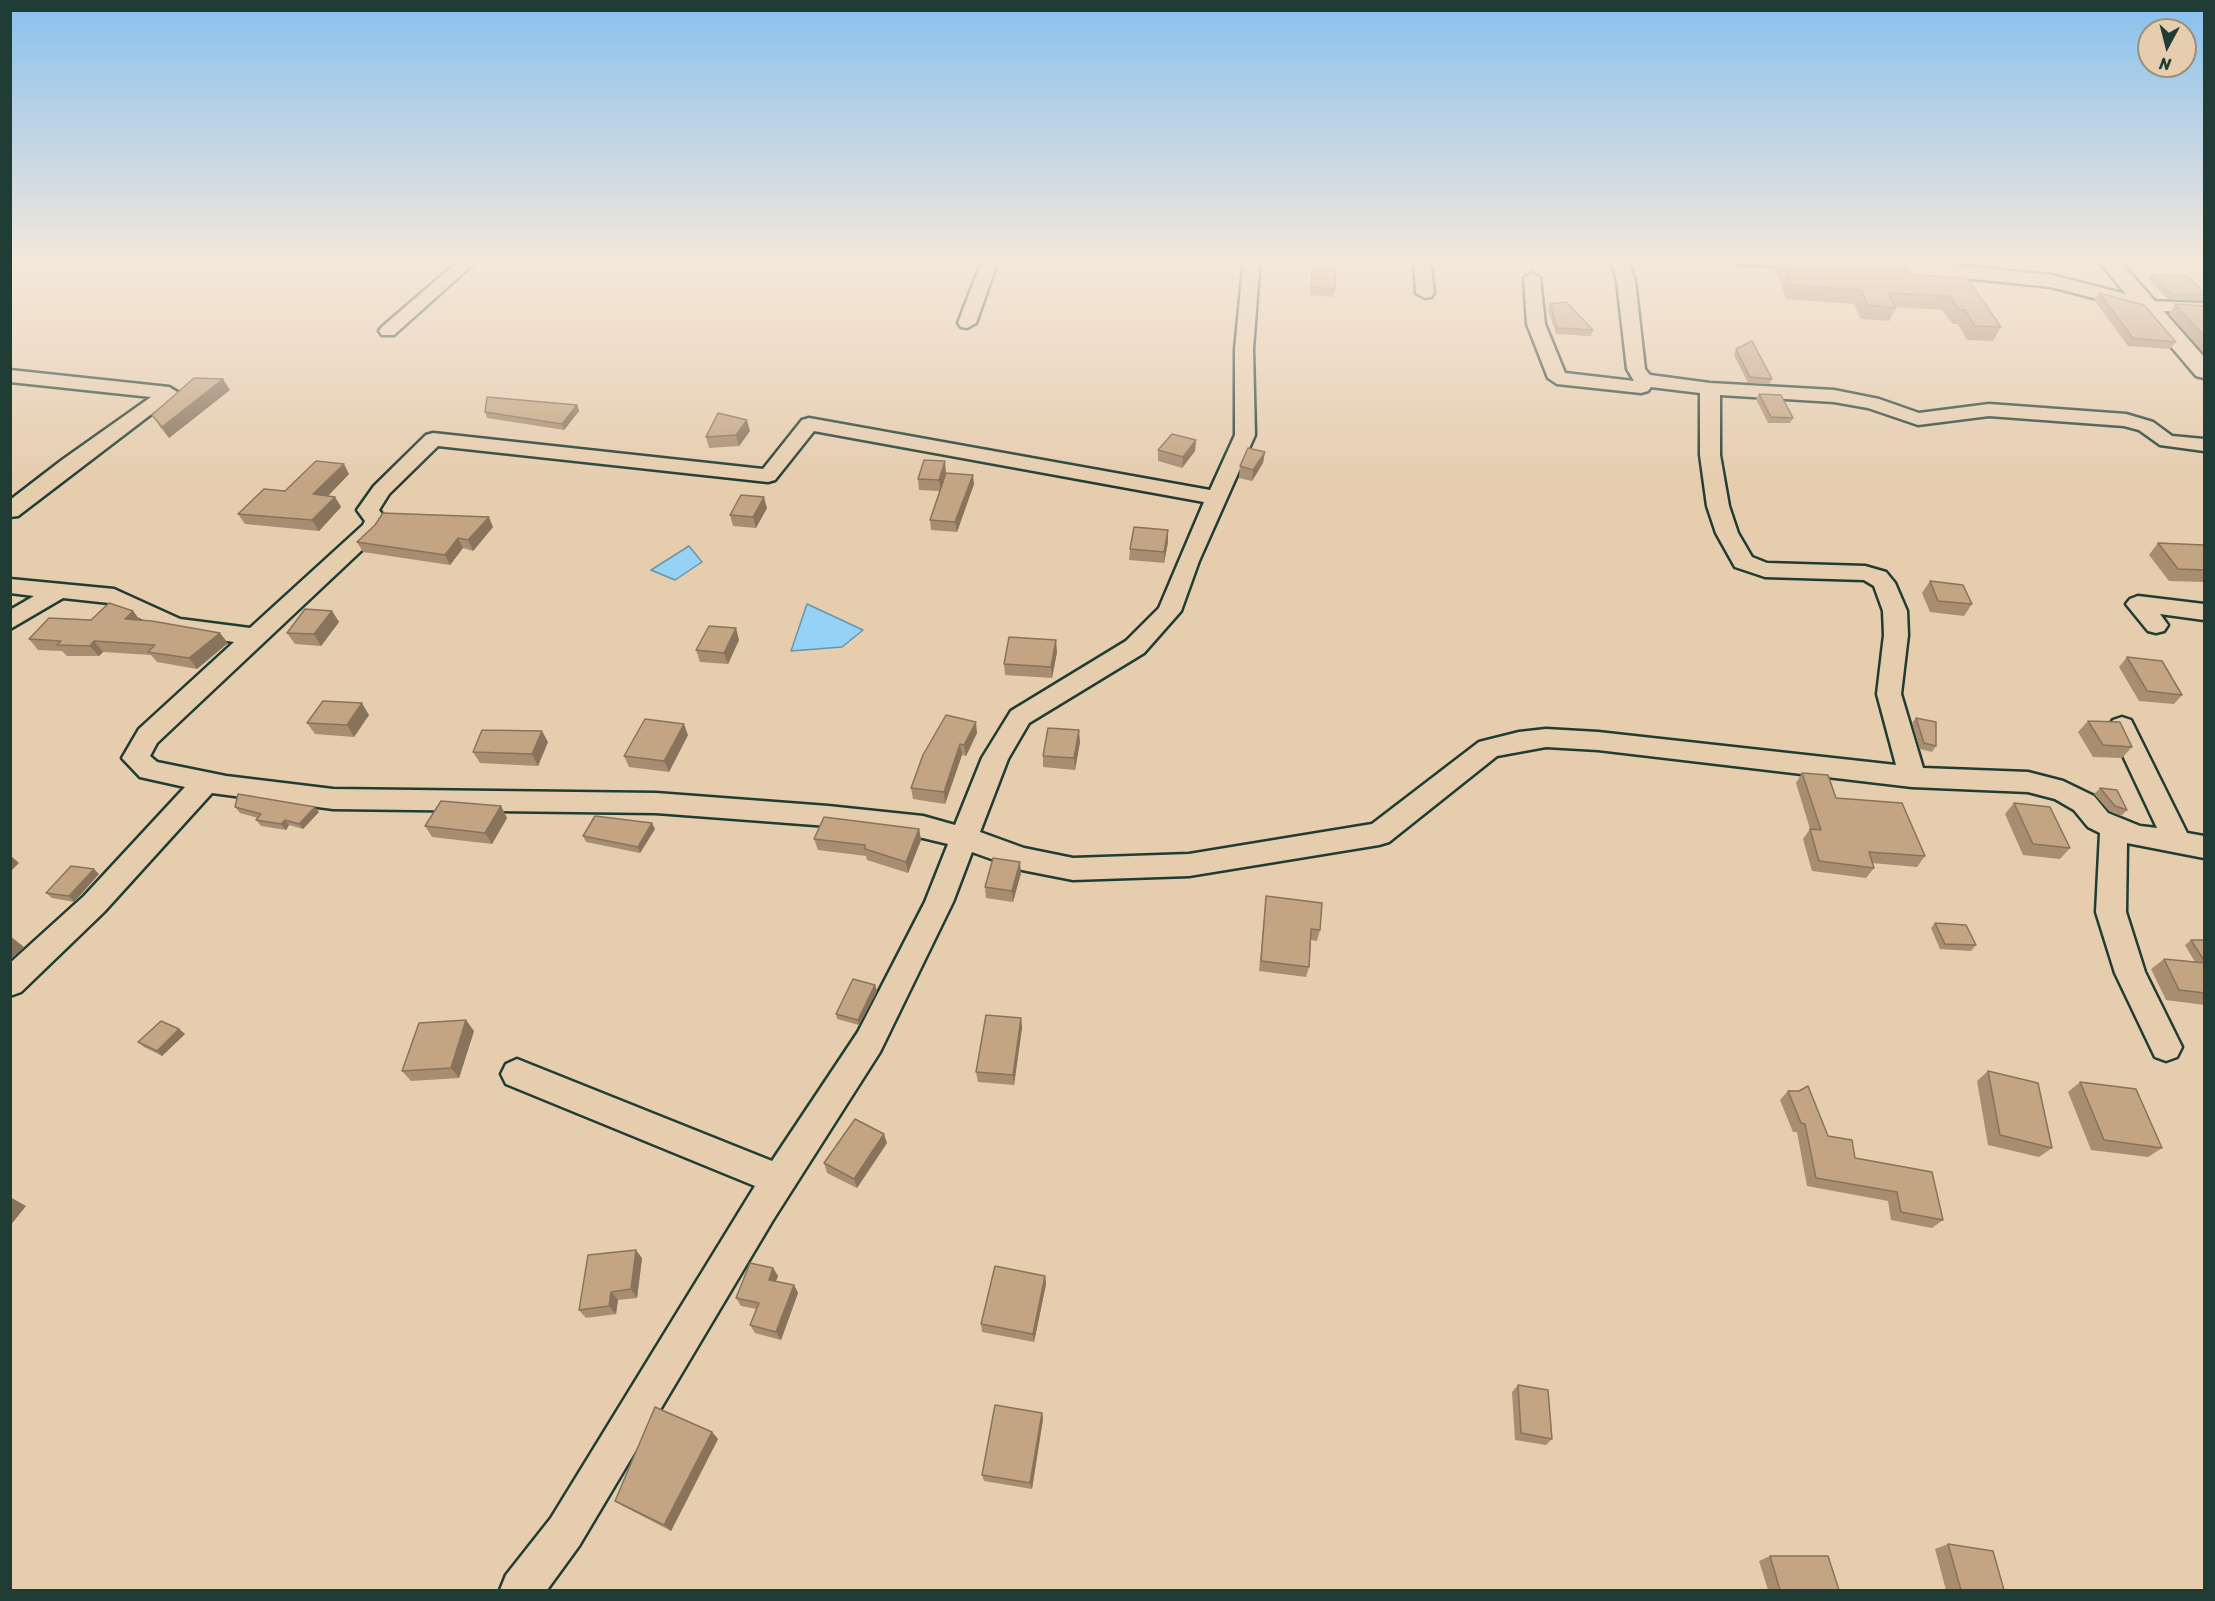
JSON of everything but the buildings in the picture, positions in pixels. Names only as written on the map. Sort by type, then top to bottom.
[{"type":"main road","points":[[2173,333],[2205,371]]},
{"type":"street","points":[[522,1590],[565,1532],[780,1180],[869,1042],[939,902],[995,758],[1020,717],[1135,647],[1169,611],[1188,561],[1245,435],[1245,333]]},
{"type":"street","points":[[1539,333],[1557,378],[1641,387],[1644,380]]},
{"type":"street","points":[[1632,333],[1636,369],[1644,380],[1710,389],[1834,396],[1872,403],[1918,419],[1989,410],[2127,420],[2146,426],[2167,441],[2205,445]]},
{"type":"street","points":[[10,376],[169,393],[10,511]]},
{"type":"street","points":[[1710,389],[1710,455],[1718,506],[1727,533],[1743,562],[1765,570],[1865,573],[1878,577],[1884,583],[1894,611],[1896,635],[1889,694],[1912,777]]},
{"type":"street","points":[[1218,498],[810,424],[768,476],[433,439],[381,490],[368,510],[376,520],[371,529],[148,736],[135,758],[149,770],[206,782],[333,799],[656,803],[764,813],[828,816],[923,827],[965,838],[1022,859],[1073,869],[1190,865],[1378,834],[1488,749],[1519,741],[1546,738],[1598,741],[1912,777],[2040,785],[2062,791],[2084,803],[2098,820],[2114,827],[2138,836],[2205,847]]},
{"type":"street","points":[[10,586],[114,596],[175,626],[255,637]]},
{"type":"street","points":[[10,621],[57,592]]},
{"type":"street","points":[[2156,625],[2138,604],[2205,612]]},
{"type":"street","points":[[2122,726],[2177,842]]},
{"type":"street","points":[[10,983],[94,904],[206,782]]},
{"type":"street","points":[[2114,827],[2111,912],[2130,973],[2166,1047]]},
{"type":"street","points":[[517,1074],[780,1180]]},
{"type":"water","points":[[689,546],[702,562],[675,580],[651,570]]},
{"type":"water","points":[[807,604],[863,630],[842,647],[791,651]]}]
